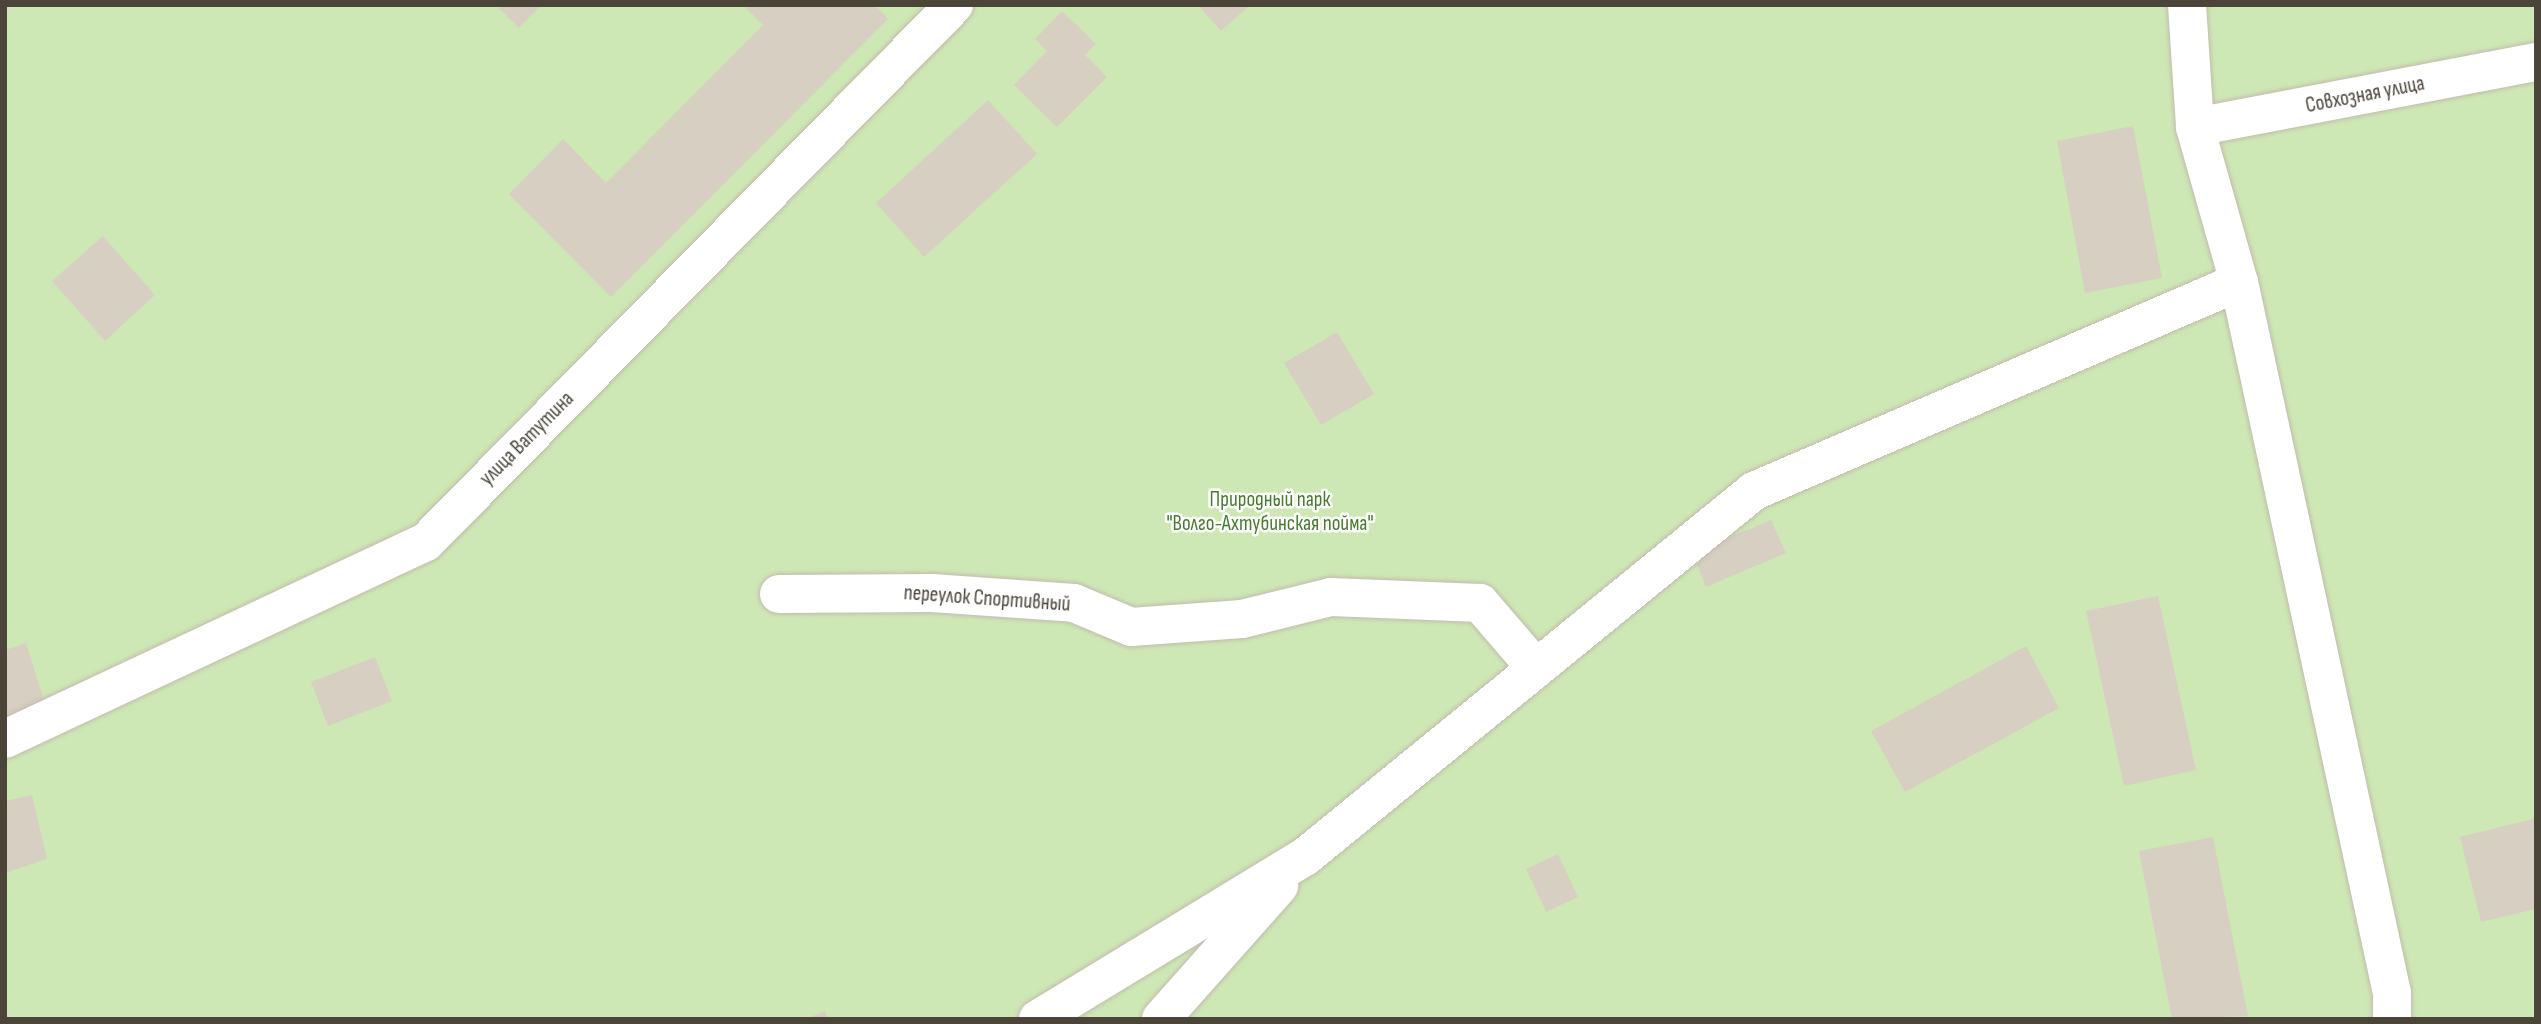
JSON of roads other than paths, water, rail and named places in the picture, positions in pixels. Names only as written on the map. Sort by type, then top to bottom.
[{"type":"street","name":"улица Ватутина","points":[[5,739],[426,542],[954,5]]},
{"type":"street","points":[[2187,5],[2195,127],[2239,282],[2392,993],[2392,1019]]},
{"type":"street","name":"Совхозная улица","points":[[2195,127],[2536,62]]},
{"type":"street","points":[[1038,1019],[1306,856],[1754,491],[2239,282]]},
{"type":"street","name":"переулок Спортивный","points":[[779,594],[932,593],[1074,603],[1131,627],[1242,618],[1331,597],[1480,603],[1536,668]]},
{"type":"street","points":[[1161,1019],[1306,856]]},
{"type":"park label","name":"Природный парк \"Волго-Ахтубинская пойма\"","points":[[1270,512]]}]
